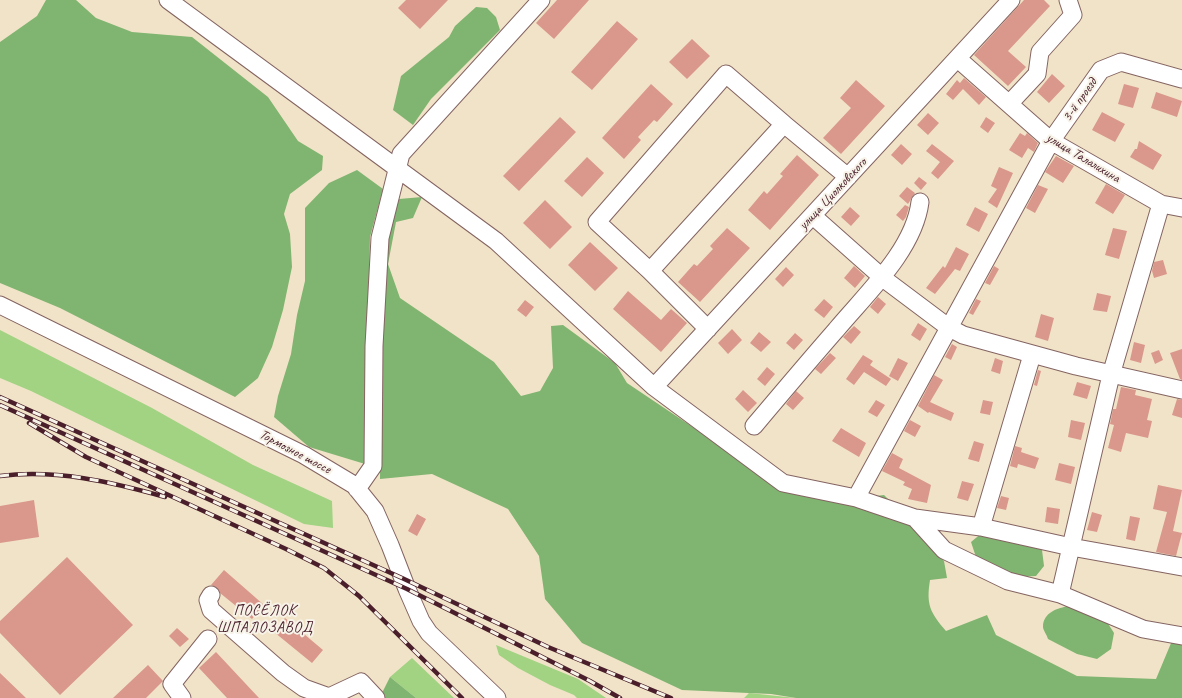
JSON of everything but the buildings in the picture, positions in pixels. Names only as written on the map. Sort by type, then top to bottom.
[{"type":"street","points":[[168,0],[496,240],[654,387],[783,483],[856,498],[915,518],[981,527],[1071,547],[1182,568]]},
{"type":"street","points":[[357,489],[373,466],[374,346],[380,238],[399,168],[401,154],[541,0]]},
{"type":"street","name":"улица Циолковского","points":[[654,387],[1011,0]]},
{"type":"street","points":[[1009,104],[1037,74],[1040,52],[1072,15],[1068,0]]},
{"type":"street","name":"улица Талалихина","points":[[958,59],[1052,141],[1161,204],[1182,208]]},
{"type":"street","name":"3-й проезд","points":[[856,498],[948,327],[1052,141],[1101,70],[1121,62],[1182,79]]},
{"type":"street","points":[[708,329],[650,271],[597,222],[726,74],[848,178]]},
{"type":"street","points":[[650,271],[784,124]]},
{"type":"street","points":[[754,426],[882,276],[905,245],[918,219],[920,202]]},
{"type":"street","points":[[1060,594],[1111,374],[1161,204]]},
{"type":"street","points":[[813,216],[882,276],[948,327],[963,334],[1032,355],[1182,390]]},
{"type":"street","name":"Тормозное шоссе","points":[[0,305],[304,455],[354,485],[375,511],[421,621],[429,634],[497,698]]},
{"type":"street","points":[[981,527],[1032,355]]},
{"type":"street","points":[[915,518],[944,550],[1008,581],[1060,594],[1142,629],[1182,636]]},
{"type":"street","points":[[211,594],[208,600],[212,610],[262,657],[304,688],[329,698],[361,682],[376,698]]},
{"type":"street","points":[[182,698],[172,684],[208,638]]},
{"type":"green space","points":[[46,0],[76,0],[96,18],[132,32],[192,37],[268,97],[298,141],[323,156],[322,170],[290,194],[284,214],[290,234],[292,267],[283,310],[272,347],[258,378],[235,397],[60,308],[0,283],[0,42],[37,16]]},
{"type":"green space","points":[[476,7],[487,8],[496,17],[500,30],[431,99],[413,125],[393,110],[401,76],[449,37],[455,26]]},
{"type":"green space","points":[[357,170],[383,189],[370,237],[365,464],[309,447],[274,417],[278,396],[291,354],[297,315],[305,281],[305,208],[329,183]]},
{"type":"green space","points":[[422,197],[413,218],[396,222],[388,264],[400,298],[494,362],[521,396],[540,391],[553,368],[551,326],[563,325],[615,363],[627,383],[782,487],[842,500],[884,495],[914,525],[944,561],[947,578],[930,580],[929,602],[930,608],[936,619],[946,631],[987,615],[996,635],[1077,676],[1156,679],[1174,636],[1182,636],[1182,698],[796,698],[771,694],[682,690],[582,643],[545,599],[539,556],[508,509],[432,474],[380,479],[381,264],[399,199]]},
{"type":"green space","points":[[0,330],[152,408],[253,465],[332,501],[333,528],[304,524],[31,391],[0,378]]},
{"type":"green space","points":[[983,532],[1029,533],[1042,550],[1044,566],[1036,576],[1018,577],[976,557],[971,542]]},
{"type":"green space","points":[[1069,606],[1107,622],[1114,633],[1111,649],[1097,659],[1077,654],[1048,639],[1043,627],[1048,614],[1060,608]]},
{"type":"green space","points":[[496,645],[578,679],[606,698],[577,698],[574,695],[550,685],[518,668],[499,655]]},
{"type":"green space","points":[[412,658],[454,698],[416,698],[390,677]]},
{"type":"green space","points":[[390,677],[416,698],[384,698],[381,695]]},
{"type":"green space","points":[[749,693],[796,698],[744,698]]},
{"type":"railway","points":[[0,397],[402,578],[548,647],[671,698]]},
{"type":"railway","points":[[0,405],[407,589],[590,681],[620,698]]},
{"type":"railway","points":[[29,423],[86,457],[324,568],[359,596],[462,698]]},
{"type":"railway","points":[[0,476],[42,474],[84,478],[125,486],[165,497]]},
{"type":"district","name":"ПОСЁЛОК ШПАЛОЗАВОД","points":[[265,620]]}]
